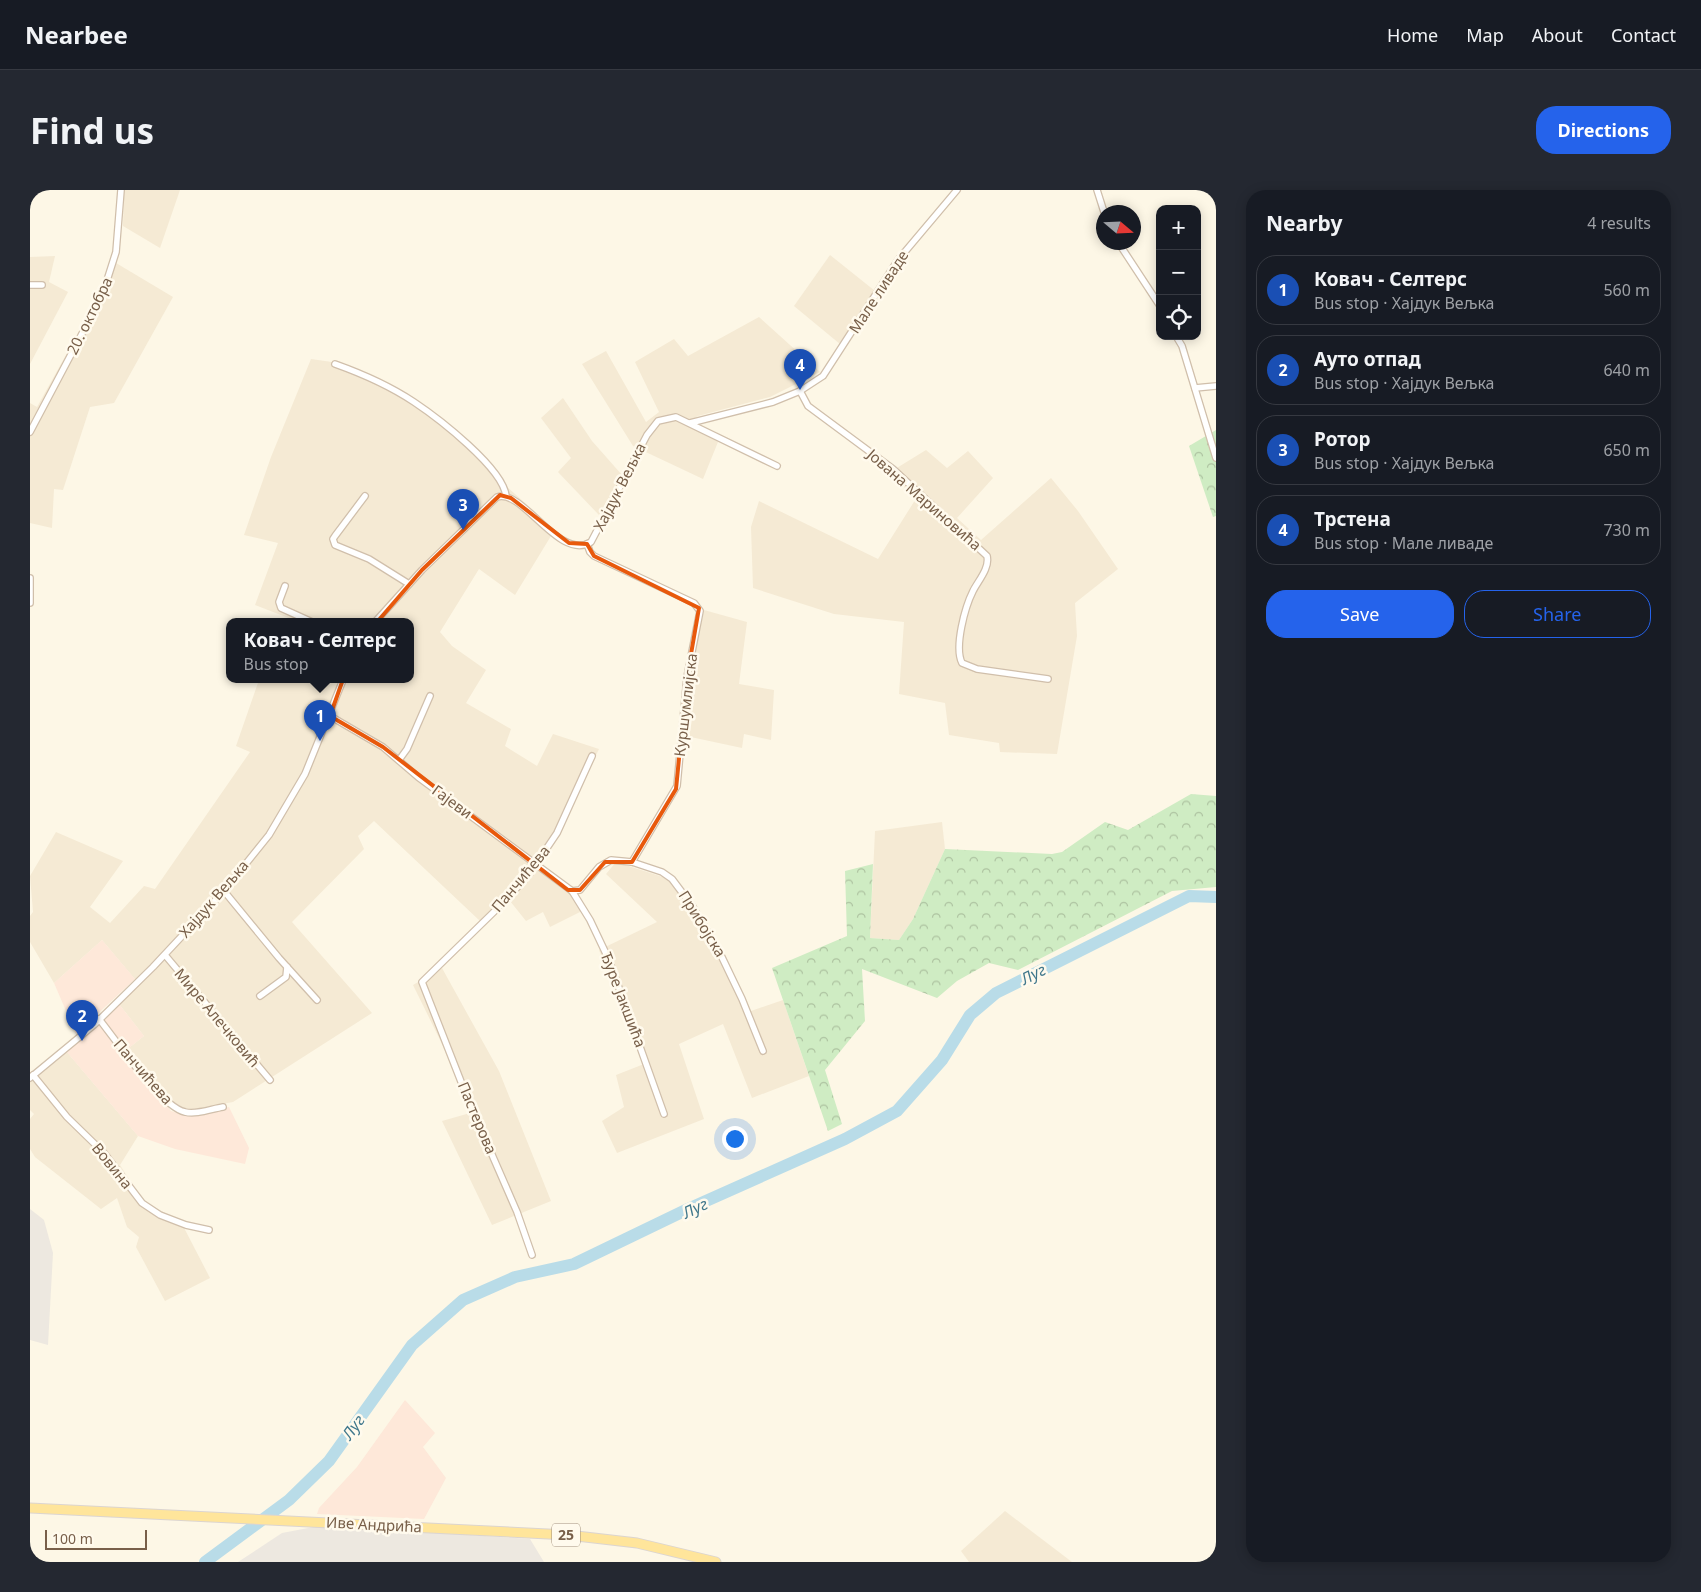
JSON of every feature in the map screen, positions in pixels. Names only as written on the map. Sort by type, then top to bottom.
[{"type":"main road","name":"Иве Андрића","points":[[30,1508],[590,1537],[662,1548],[716,1562]]},
{"type":"street","name":"20. октобра","points":[[30,432],[102,296],[116,252],[121,190]]},
{"type":"street","name":"Мале ливаде","points":[[800,391],[829,370],[898,260],[957,190]]},
{"type":"street","points":[[1097,190],[1102,205]]},
{"type":"street","points":[[1123,250],[1156,300]]},
{"type":"street","points":[[30,285],[42,285]]},
{"type":"street","points":[[1177,340],[1195,388],[1216,458]]},
{"type":"street","points":[[335,364],[361,373],[415,402],[484,459],[505,487],[506,496],[500,496],[492,500],[409,584],[379,618]]},
{"type":"street","points":[[1195,388],[1216,386]]},
{"type":"street","name":"Хајдук Вељка","points":[[690,423],[748,410],[800,391]]},
{"type":"street","name":"Јована Мариновића","points":[[800,391],[808,406],[893,470],[987,556],[988,563],[972,591],[964,615],[959,655],[962,663],[977,669],[1048,679]]},
{"type":"street","name":"Хајдук Вељка","points":[[506,496],[537,522],[569,543],[579,546],[587,544],[594,539],[653,426],[658,420],[676,417],[777,466]]},
{"type":"street","points":[[365,496],[334,536],[335,545],[370,559],[409,584]]},
{"type":"street","name":"Куршумлијска","points":[[587,544],[594,556],[694,603],[700,611],[687,677],[677,786],[632,862]]},
{"type":"street","points":[[30,578],[30,603]]},
{"type":"street","points":[[286,586],[280,602],[281,608],[303,618]]},
{"type":"street","name":"Хајдук Вељка","points":[[32,1076],[99,1019],[165,955],[224,891],[269,835],[305,774],[342,683]]},
{"type":"street","points":[[399,760],[407,749],[430,696]]},
{"type":"street","name":"Гајеви","points":[[330,716],[383,747],[418,777],[572,891]]},
{"type":"street","name":"Панчићева","points":[[422,982],[504,902],[530,873],[557,833],[592,756]]},
{"type":"street","name":"Прибојска","points":[[572,891],[583,887],[605,862],[617,859],[632,862],[669,876],[689,900],[727,965],[763,1051]]},
{"type":"street","points":[[224,891],[286,967],[317,1000]]},
{"type":"street","name":"Ђуре Јакшића","points":[[572,891],[590,920],[609,960],[664,1114]]},
{"type":"street","name":"Мире Алечковић","points":[[165,955],[270,1080]]},
{"type":"street","points":[[260,996],[286,977],[286,967]]},
{"type":"street","name":"Пастерова","points":[[422,982],[469,1102],[517,1212],[532,1255]]},
{"type":"street","name":"Панчићева","points":[[99,1019],[128,1056],[174,1108],[191,1113],[223,1107]]},
{"type":"street","name":"Вовина","points":[[32,1076],[68,1118],[104,1153],[142,1203],[160,1215],[186,1225],[209,1230]]},
{"type":"highlighted area","points":[[500,495],[511,498],[569,543],[587,544],[594,556],[699,608],[687,677],[676,789],[632,862],[605,862],[580,890],[568,890],[383,747],[330,716],[346,671],[365,636],[422,570]]},
{"type":"shaded area","points":[[124,190],[180,190],[160,248],[123,226]]},
{"type":"shaded area","points":[[830,255],[875,291],[840,344],[794,306]]},
{"type":"shaded area","points":[[55,256],[49,282],[68,292],[30,364],[30,257]]},
{"type":"shaded area","points":[[111,260],[173,297],[114,403],[90,407],[63,490],[54,489],[52,528],[30,523],[30,403],[37,407],[95,303]]},
{"type":"shaded area","points":[[759,317],[820,372],[770,397],[698,416],[687,423],[718,442],[703,479],[633,446],[582,364],[606,351],[646,422],[659,412],[635,362],[674,339],[688,356]]},
{"type":"shaded area","points":[[311,359],[339,363],[405,396],[480,452],[506,486],[554,531],[515,595],[479,569],[440,632],[452,646],[486,670],[466,703],[511,729],[505,746],[537,766],[553,734],[599,749],[554,842],[537,867],[570,893],[582,911],[550,927],[543,912],[526,921],[506,896],[480,921],[374,821],[358,836],[364,849],[292,922],[372,1013],[233,1102],[190,1110],[169,1101],[125,1051],[144,1036],[119,1004],[139,984],[102,940],[54,983],[30,942],[30,916],[33,912],[30,876],[56,832],[123,861],[90,907],[110,923],[144,886],[155,889],[250,752],[236,746],[258,683],[414,683],[414,618],[289,618],[255,605],[278,543],[244,535],[271,457]]},
{"type":"shaded area","points":[[563,398],[592,441],[622,475],[599,515],[558,472],[571,458],[541,418]]},
{"type":"shaded area","points":[[926,450],[947,468],[968,451],[993,478],[957,518],[981,540],[1051,478],[1078,511],[1118,569],[1075,603],[1077,636],[1057,754],[1000,752],[999,743],[949,735],[945,703],[899,694],[904,622],[834,614],[753,588],[751,527],[759,501],[878,559],[917,497],[887,474]]},
{"type":"shaded area","points":[[704,610],[747,622],[739,684],[774,690],[771,740],[744,734],[742,748],[686,736],[689,678]]},
{"type":"shaded area","points":[[942,822],[945,849],[913,919],[899,940],[870,938],[875,831]]},
{"type":"shaded area","points":[[616,862],[666,878],[686,899],[730,974],[745,1013],[783,1000],[809,1076],[752,1098],[723,1024],[679,1044],[704,1119],[617,1153],[602,1121],[624,1107],[616,1075],[644,1064],[599,950],[657,922],[606,874]]},
{"type":"shaded area","points":[[102,940],[135,979],[76,1034],[54,983]]},
{"type":"shaded area","points":[[442,968],[499,1071],[551,1201],[492,1225],[442,1121],[470,1113],[443,1046],[413,985]]},
{"type":"shaded area","points":[[119,1004],[144,1036],[125,1051],[102,1020]]},
{"type":"shaded area","points":[[99,1025],[171,1111],[184,1115],[193,1115],[229,1107],[249,1148],[245,1164],[175,1149],[138,1136],[66,1051]]},
{"type":"shaded area","points":[[66,1051],[138,1136],[120,1165],[142,1200],[181,1222],[210,1278],[165,1301],[136,1247],[139,1237],[127,1227],[117,1198],[101,1209],[35,1157],[30,1149],[30,1119],[34,1114],[30,1110],[30,1081]]},
{"type":"shaded area","points":[[30,1209],[44,1220],[53,1253],[48,1345],[30,1340]]},
{"type":"shaded area","points":[[405,1400],[435,1433],[423,1447],[446,1478],[424,1519],[317,1514],[319,1508],[357,1467]]},
{"type":"shaded area","points":[[1005,1511],[1072,1562],[969,1562],[961,1551]]},
{"type":"shaded area","points":[[324,1525],[530,1539],[544,1562],[238,1562],[282,1533]]},
{"type":"green space","points":[[1216,430],[1216,516],[1213,517],[1189,446]]},
{"type":"green space","points":[[1191,794],[1216,796],[1216,887],[1172,891],[1018,970],[989,963],[957,981],[937,998],[862,969],[865,1021],[825,1070],[842,1124],[828,1131],[772,968],[847,936],[845,871],[873,864],[870,938],[899,940],[913,919],[945,849],[1052,854],[1062,852],[1105,822],[1128,830]]},
{"type":"waterway","name":"Луг","points":[[205,1562],[289,1500],[329,1461],[412,1345],[463,1300],[515,1277],[574,1264],[688,1209],[845,1139],[897,1111],[942,1060],[970,1015],[996,993],[1189,896],[1216,897]]},
{"type":"place","name":"Трстена","points":[[800,390]]},
{"type":"place","name":"Ротор","points":[[463,530]]},
{"type":"place","name":"Ковач - Селтерс","points":[[320,741]]},
{"type":"place","name":"Ауто отпад","points":[[82,1041]]}]
